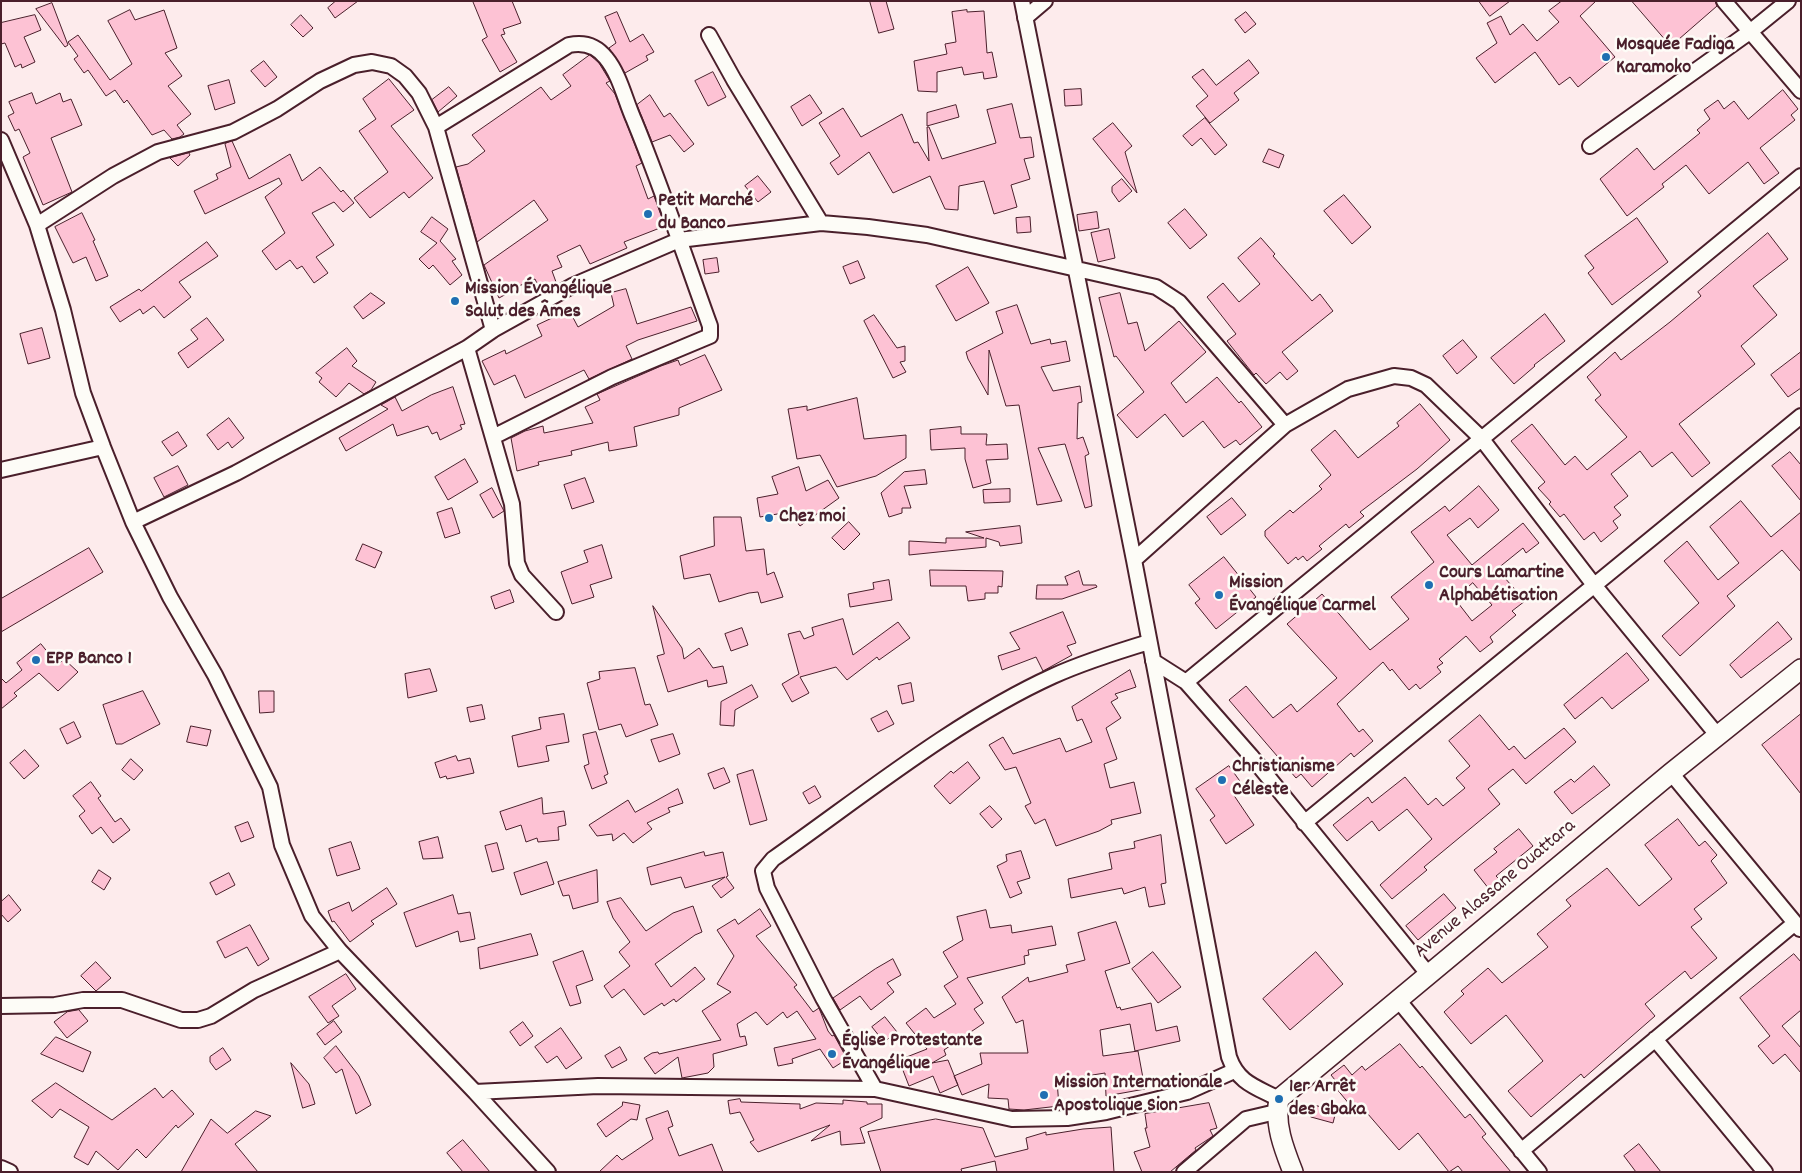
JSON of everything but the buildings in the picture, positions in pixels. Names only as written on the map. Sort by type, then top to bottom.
[{"type":"street","points":[[1022,1],[1134,560],[1229,1056],[1234,1071],[1244,1081],[1277,1105],[1283,1145],[1293,1172]]},
{"type":"street","points":[[1025,18],[1045,1]]},
{"type":"street","points":[[1724,1],[1801,91]]},
{"type":"street","points":[[1590,146],[1751,31],[1788,1]]},
{"type":"street","points":[[709,34],[734,80],[821,223]]},
{"type":"street","points":[[436,127],[569,45],[585,44],[596,48],[606,57],[617,77],[662,186],[710,326],[710,336],[612,377],[493,437]]},
{"type":"street","points":[[37,224],[113,176],[158,152],[233,132],[277,109],[320,81],[354,65],[372,62],[391,66],[405,76],[420,93],[436,127],[493,330]]},
{"type":"street","points":[[1,140],[37,224],[63,310],[83,393],[133,522],[170,597],[219,684],[270,787],[282,845],[312,916],[340,951],[475,1092],[548,1172]]},
{"type":"street","points":[[1186,682],[1801,176]]},
{"type":"street","points":[[133,522],[236,473],[467,348],[493,330],[572,286],[679,240],[821,223],[927,235],[1156,288],[1168,293],[1179,302],[1285,425]]},
{"type":"street","points":[[467,348],[512,504],[517,563],[522,574],[556,612]]},
{"type":"street","points":[[1134,560],[1285,425],[1348,389],[1394,376],[1410,378],[1426,386],[1481,438],[1594,585],[1718,736]]},
{"type":"street","points":[[1304,823],[1801,416]]},
{"type":"street","points":[[1,470],[103,446]]},
{"type":"street","points":[[875,1089],[823,998],[767,888],[763,871],[773,859],[940,741],[1008,700],[1052,676],[1096,658],[1149,642]]},
{"type":"street","points":[[1153,661],[1186,682],[1251,756],[1429,976]]},
{"type":"street","name":"Avenue Alassane Ouattara","points":[[1277,1105],[1671,773],[1801,669]]},
{"type":"street","points":[[1521,1151],[1798,926],[1671,773]]},
{"type":"street","points":[[1,1006],[55,1005],[83,1000],[122,1000],[181,1020],[198,1020],[211,1016],[254,990],[340,951]]},
{"type":"street","points":[[1399,1001],[1539,1172]]},
{"type":"street","points":[[1656,1040],[1765,1172]]},
{"type":"street","points":[[475,1092],[598,1086],[875,1089],[1012,1119],[1067,1118],[1106,1112],[1187,1092],[1234,1071]]},
{"type":"street","points":[[1184,1172],[1246,1119],[1277,1105]]},
{"type":"street","points":[[1,1168],[10,1172]]},
{"type":"place","name":"Mosquée Fadiga Karamoko","points":[[1606,57]]},
{"type":"place","name":"Petit Marché du Banco","points":[[648,214]]},
{"type":"place","name":"Mission Évangélique Salut des Âmes","points":[[455,301]]},
{"type":"place","name":"Chez moi","points":[[769,518]]},
{"type":"place","name":"Cours Lamartine Alphabétisation","points":[[1429,585]]},
{"type":"place","name":"Mission Évangélique Carmel","points":[[1219,595]]},
{"type":"place","name":"EPP Banco 1","points":[[36,660]]},
{"type":"place","name":"Christianisme Céleste","points":[[1222,780]]},
{"type":"place","name":"Église Protestante Évangélique","points":[[832,1054]]},
{"type":"place","name":"Mission Internationale Apostolique Sion","points":[[1044,1095]]},
{"type":"place","name":"1er Arrêt des Gbaka","points":[[1279,1099]]}]
